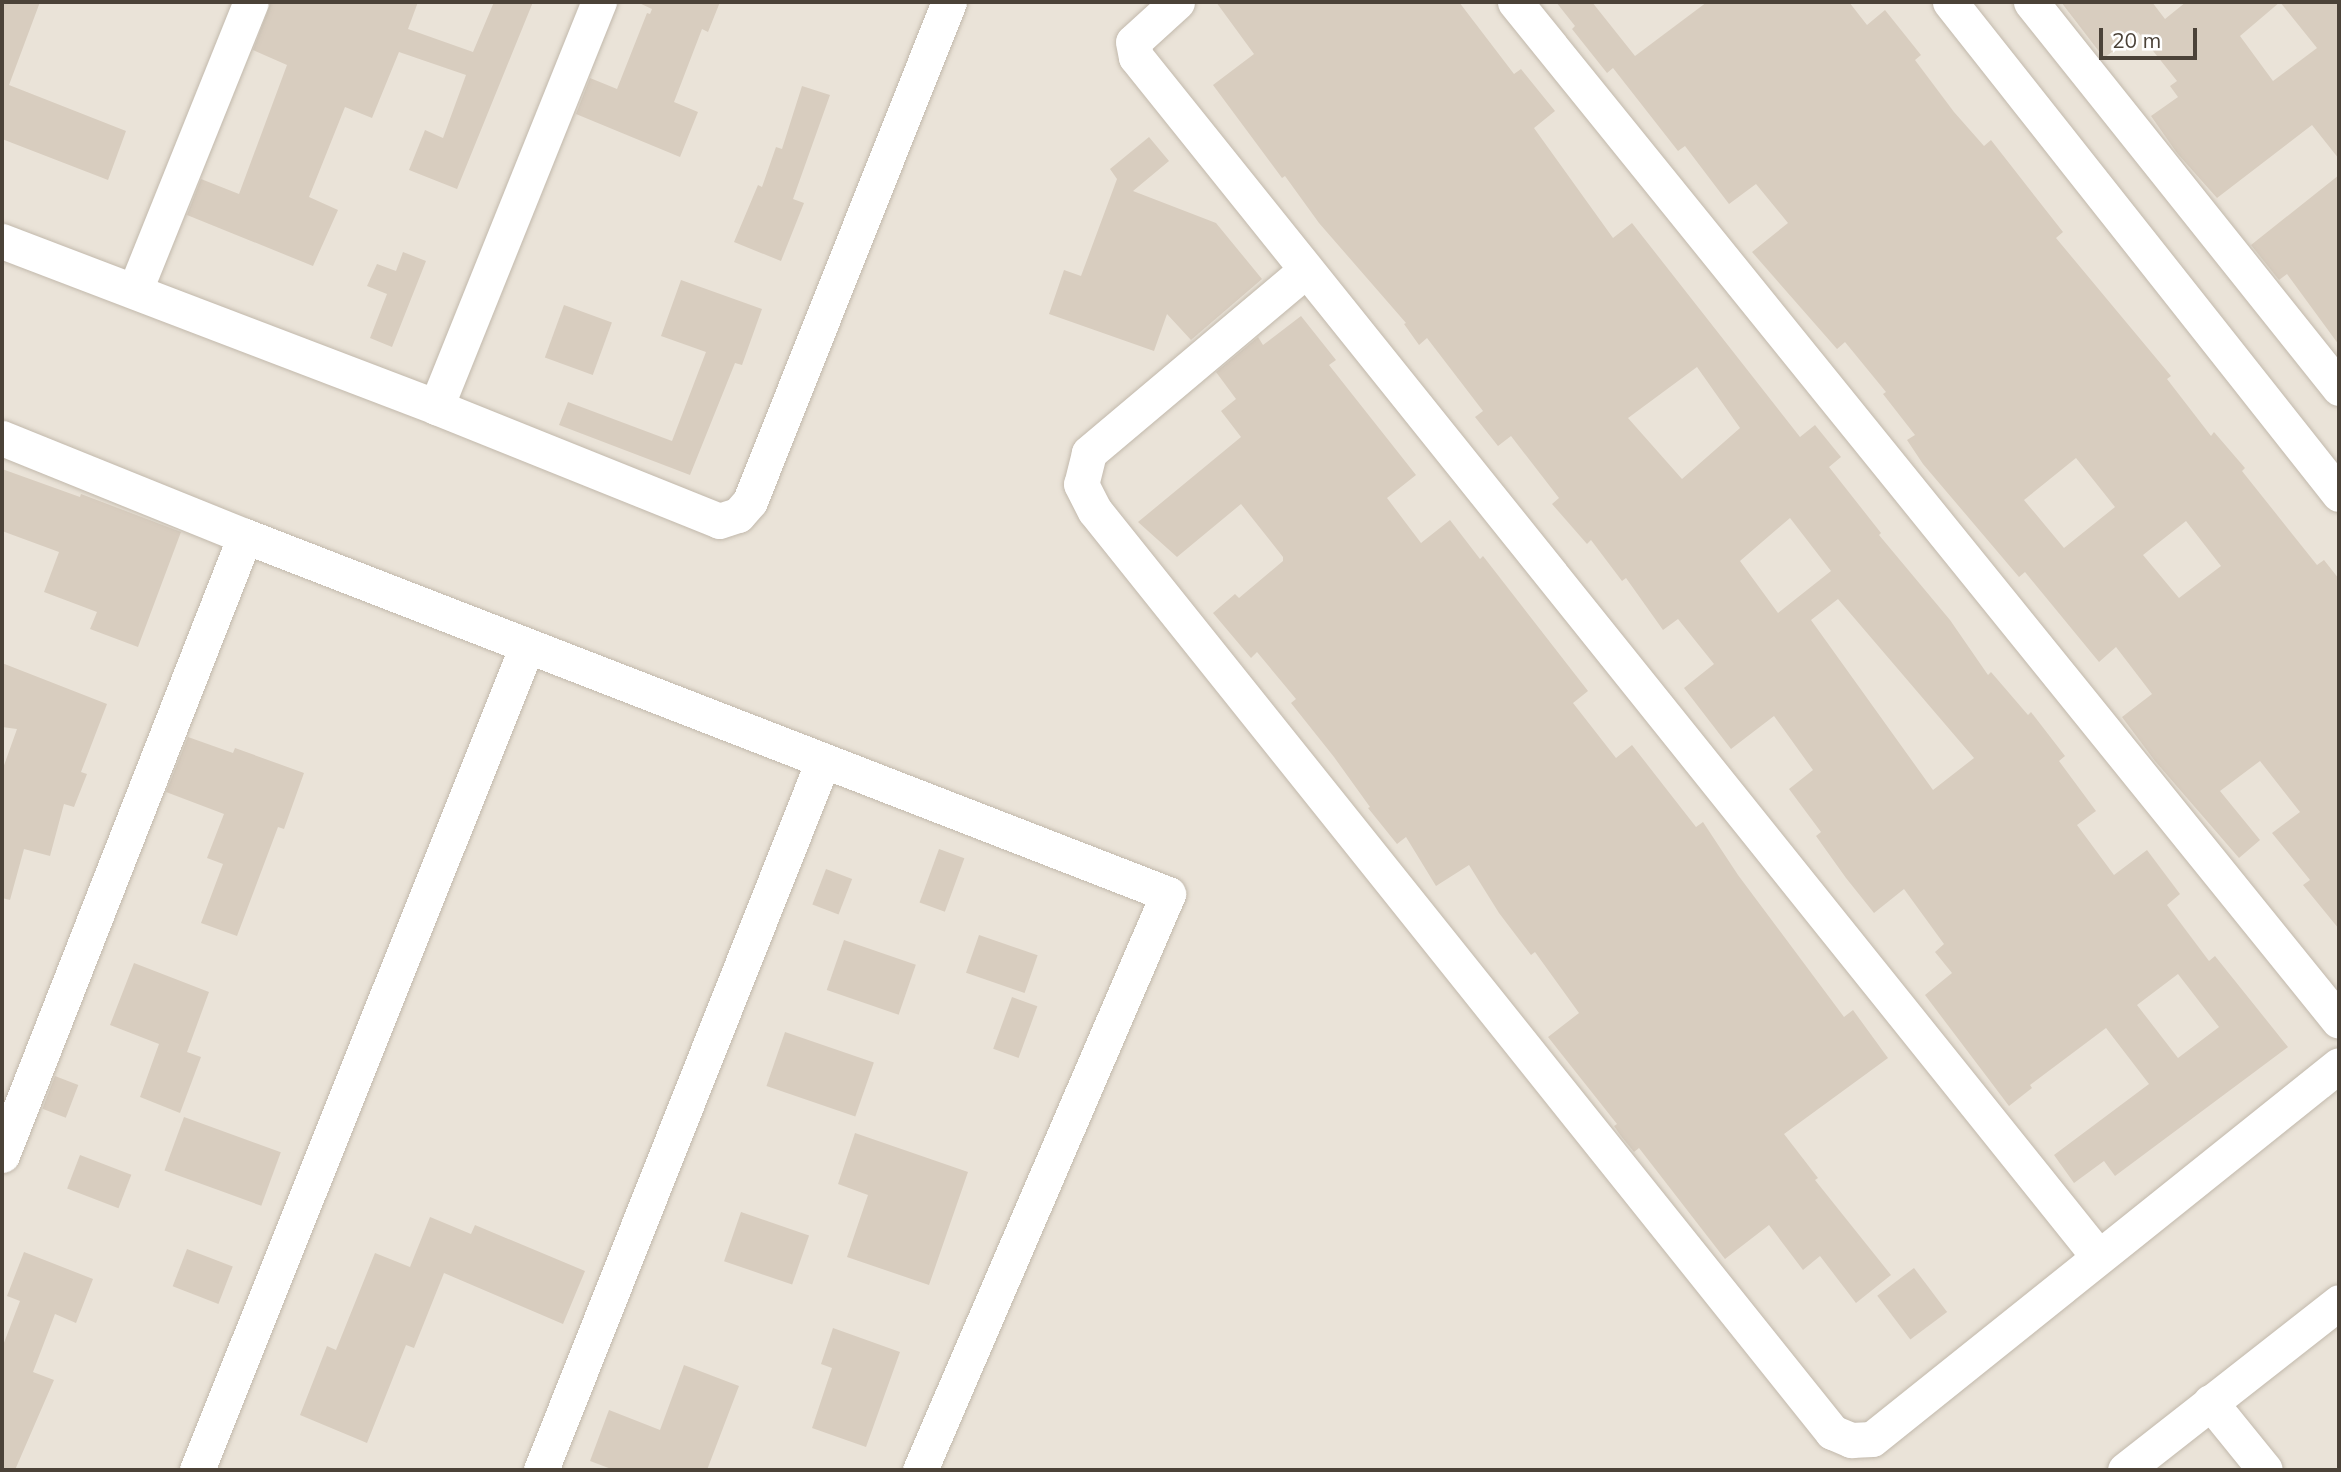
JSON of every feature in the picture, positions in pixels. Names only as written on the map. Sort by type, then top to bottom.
[{"type":"street","points":[[135,290],[251,2]]},
{"type":"street","points":[[436,407],[599,2]]},
{"type":"street","points":[[2,241],[436,407],[719,521],[738,515],[750,501],[950,2]]},
{"type":"street","points":[[1177,2],[1133,42],[1136,57],[2098,1256]]},
{"type":"street","points":[[1515,2],[2339,1021]]},
{"type":"street","points":[[1950,2],[2339,494]]},
{"type":"street","points":[[2031,2],[2339,388]]},
{"type":"street","points":[[1306,270],[1089,453],[1081,484],[1095,511],[1832,1432],[1852,1440],[1872,1439],[2339,1065]]},
{"type":"street","points":[[2,438],[245,537],[1168,894],[920,1470]]},
{"type":"street","points":[[2,1156],[245,537]]},
{"type":"street","points":[[197,1470],[527,646]]},
{"type":"street","points":[[541,1470],[823,761]]},
{"type":"street","points":[[2125,1470],[2339,1302]]},
{"type":"street","points":[[2210,1402],[2265,1470]]},
{"type":"shaded area","points":[[2,2],[2339,2],[2339,1470],[2,1470]]},
{"type":"building","points":[[2,2],[40,2],[9,85],[126,131],[108,180],[2,139]]},
{"type":"building","points":[[271,2],[418,2],[408,29],[473,52],[494,2],[533,2],[457,189],[409,170],[425,130],[443,138],[466,75],[399,52],[372,118],[345,107],[309,197],[338,210],[313,266],[187,215],[201,179],[239,194],[287,65],[253,50]]},
{"type":"building","points":[[637,2],[720,2],[708,32],[702,29],[674,102],[698,112],[680,157],[576,114],[590,78],[617,89],[647,13],[650,14],[652,9]]},
{"type":"building","points":[[1216,2],[1459,2],[1514,74],[1521,69],[1555,111],[1534,128],[1613,238],[1632,223],[1800,437],[1815,425],[1841,457],[1829,467],[1881,533],[1879,535],[1950,620],[1988,675],[1991,672],[2028,715],[2031,712],[2065,756],[2059,761],[2096,811],[2077,825],[2114,875],[2147,850],[2180,894],[2167,905],[2209,961],[2215,956],[2288,1047],[2115,1176],[2104,1161],[2074,1183],[2054,1155],[2149,1084],[2106,1028],[2030,1085],[2032,1088],[2009,1106],[1925,995],[1952,973],[1935,952],[1944,944],[1904,889],[1874,913],[1846,878],[1816,836],[1821,832],[1789,789],[1813,770],[1774,716],[1731,749],[1684,688],[1714,664],[1678,619],[1663,630],[1626,578],[1622,581],[1591,540],[1587,544],[1552,504],[1559,498],[1511,436],[1498,446],[1475,417],[1483,411],[1427,338],[1419,345],[1404,324],[1406,323],[1319,223],[1285,176],[1282,178],[1213,85],[1254,54]],"holes":[[[1697,367],[1740,428],[1682,479],[1628,418]],[[1790,518],[1831,571],[1778,613],[1740,561]],[[1838,599],[1974,758],[1933,790],[1811,620]],[[2178,974],[2219,1027],[2178,1058],[2137,1005]]]},
{"type":"building","points":[[1556,2],[1592,2],[1635,56],[1707,2],[1849,2],[1867,25],[1885,10],[1921,55],[1915,60],[1954,112],[1984,146],[1991,140],[2063,232],[2056,238],[2171,376],[2167,379],[2211,436],[2214,432],[2245,468],[2242,471],[2317,565],[2324,560],[2339,579],[2339,929],[2303,885],[2310,880],[2272,833],[2300,812],[2260,761],[2220,791],[2260,840],[2239,858],[2155,761],[2122,717],[2152,694],[2116,647],[2099,662],[2025,572],[2019,577],[1923,464],[1907,440],[1915,435],[1883,394],[1886,392],[1845,342],[1837,349],[1752,252],[1788,223],[1756,184],[1729,204],[1685,146],[1678,151],[1613,68],[1607,73],[1572,29],[1575,26]],"holes":[[[2076,458],[2115,507],[2064,548],[2024,500]],[[2186,521],[2221,566],[2179,598],[2143,555]]]},
{"type":"building","points":[[2061,2],[2152,2],[2165,19],[2186,2],[2280,2],[2339,2],[2339,159],[2312,125],[2217,198],[2177,153],[2151,116],[2178,97],[2170,86],[2177,81],[2138,32],[2104,58]],"holes":[[[2280,2],[2317,48],[2273,81],[2240,36]]]},
{"type":"building","points":[[802,86],[830,95],[793,199],[804,203],[781,261],[734,242],[758,185],[762,187],[776,147],[782,149]]},
{"type":"building","points":[[1149,137],[1169,161],[1133,191],[1216,223],[1262,279],[1191,340],[1167,314],[1154,351],[1049,314],[1064,270],[1081,276],[1117,179],[1110,169]]},
{"type":"building","points":[[2339,175],[2339,345],[2287,274],[2279,280],[2251,245]]},
{"type":"building","points":[[403,252],[426,261],[392,347],[370,338],[387,294],[367,286],[377,264],[396,271]]},
{"type":"building","points":[[681,280],[762,309],[742,365],[735,363],[690,475],[559,425],[568,402],[672,441],[706,352],[661,336]]},
{"type":"building","points":[[564,305],[612,322],[593,375],[545,358]]},
{"type":"building","points":[[1301,316],[1336,360],[1329,365],[1416,475],[1387,498],[1421,543],[1450,520],[1480,559],[1483,556],[1588,691],[1573,703],[1616,758],[1632,745],[1696,827],[1703,822],[1738,875],[1844,1017],[1853,1010],[1888,1058],[1784,1134],[1818,1178],[1815,1180],[1891,1275],[1856,1303],[1820,1256],[1803,1270],[1769,1225],[1725,1259],[1639,1148],[1634,1152],[1621,1136],[1614,1126],[1617,1124],[1548,1037],[1579,1013],[1535,952],[1531,955],[1499,913],[1469,865],[1436,886],[1406,837],[1397,844],[1368,808],[1370,807],[1334,757],[1291,703],[1296,699],[1257,652],[1251,658],[1213,613],[1235,594],[1239,598],[1283,561],[1283,557],[1241,504],[1177,557],[1138,522],[1241,437],[1221,411],[1236,399],[1216,372],[1258,337],[1263,345]]},
{"type":"building","points":[[2,469],[80,497],[81,494],[181,532],[138,647],[90,629],[97,612],[44,592],[59,552],[2,531]]},
{"type":"building","points":[[2,663],[107,704],[81,772],[87,774],[74,807],[64,804],[50,856],[24,849],[10,900],[2,898],[2,771],[17,729],[2,727]]},
{"type":"building","points":[[188,737],[233,753],[235,748],[304,773],[284,829],[278,827],[237,936],[201,923],[223,864],[207,858],[224,814],[166,792]]},
{"type":"building","points":[[939,849],[964,858],[945,912],[920,903]]},
{"type":"building","points":[[826,869],[852,879],[839,915],[812,904]]},
{"type":"building","points":[[979,935],[1038,955],[1025,993],[966,973]]},
{"type":"building","points":[[844,940],[916,965],[899,1015],[827,990]]},
{"type":"building","points":[[134,963],[209,992],[187,1052],[201,1057],[180,1113],[140,1097],[159,1044],[110,1025]]},
{"type":"building","points":[[1012,997],[1037,1006],[1019,1058],[993,1049]]},
{"type":"building","points":[[785,1032],[874,1063],[855,1116],[766,1086]]},
{"type":"building","points":[[55,1076],[78,1085],[66,1118],[42,1109]]},
{"type":"building","points":[[184,1117],[281,1152],[261,1206],[165,1171]]},
{"type":"building","points":[[855,1133],[968,1172],[929,1285],[847,1257],[868,1195],[838,1184]]},
{"type":"building","points":[[80,1155],[131,1175],[118,1208],[67,1189]]},
{"type":"building","points":[[741,1212],[809,1235],[792,1285],[724,1261]]},
{"type":"building","points":[[430,1217],[471,1234],[475,1225],[585,1271],[563,1324],[444,1273],[414,1348],[406,1345],[367,1443],[300,1415],[327,1346],[336,1350],[375,1253],[410,1267]]},
{"type":"building","points":[[187,1249],[233,1267],[218,1304],[173,1286]]},
{"type":"building","points":[[24,1252],[93,1279],[76,1323],[55,1314],[33,1372],[54,1380],[15,1470],[2,1470],[2,1348],[20,1301],[7,1296]]},
{"type":"building","points":[[1914,1268],[1947,1312],[1910,1340],[1877,1296]]},
{"type":"building","points":[[833,1328],[900,1352],[866,1447],[812,1428],[832,1368],[821,1364]]},
{"type":"building","points":[[684,1365],[739,1386],[707,1470],[614,1470],[590,1461],[609,1410],[660,1430]]}]
